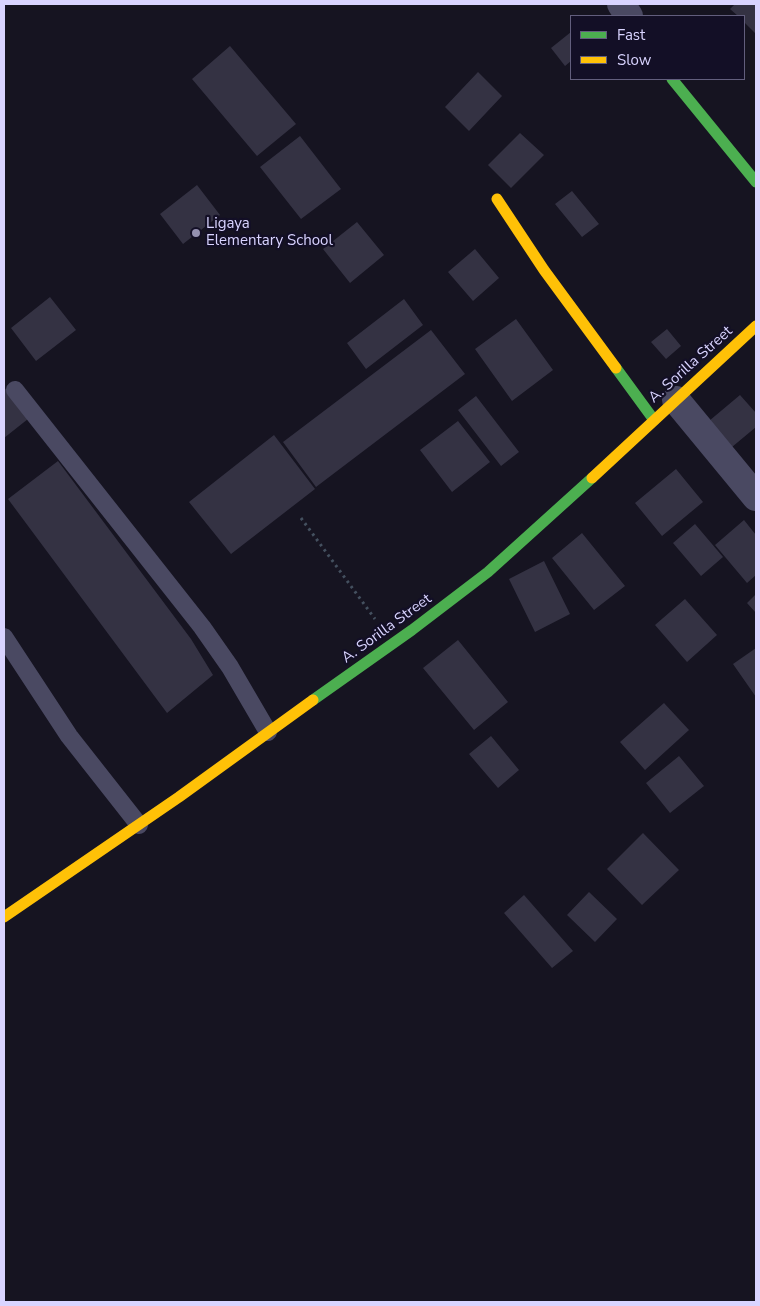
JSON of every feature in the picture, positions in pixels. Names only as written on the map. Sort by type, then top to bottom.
[{"type":"street","points":[[621,4],[628,15]]},
{"type":"street","points":[[673,80],[756,182]]},
{"type":"street","points":[[497,199],[544,270],[654,420]]},
{"type":"street","name":"A. Sorilla Street","points":[[4,917],[179,797],[393,644],[488,572],[756,326]]},
{"type":"street","points":[[676,400],[756,498]]},
{"type":"lane","points":[[15,390],[202,627],[230,667],[268,732]]},
{"type":"lane","points":[[4,636],[69,736],[139,825]]},
{"type":"path","points":[[301,518],[393,644]]},
{"type":"building","points":[[735,4],[756,4],[756,34],[745,23],[745,15],[737,15],[730,9]]},
{"type":"building","points":[[570,33],[570,62],[565,66],[551,48]]},
{"type":"building","points":[[230,46],[296,124],[257,156],[192,79]]},
{"type":"building","points":[[478,72],[502,96],[469,131],[445,107]]},
{"type":"building","points":[[520,133],[544,155],[511,188],[488,165]]},
{"type":"building","points":[[300,136],[341,189],[301,219],[260,167]]},
{"type":"building","points":[[197,185],[220,215],[183,244],[160,214]]},
{"type":"building","points":[[572,191],[599,224],[582,237],[555,204]]},
{"type":"building","points":[[357,222],[384,255],[350,283],[323,249]]},
{"type":"building","points":[[475,249],[499,278],[473,301],[448,272]]},
{"type":"building","points":[[50,297],[76,330],[36,361],[11,328]]},
{"type":"building","points":[[404,299],[423,325],[366,369],[347,343]]},
{"type":"building","points":[[516,319],[553,370],[512,401],[475,349]]},
{"type":"building","points":[[667,329],[681,346],[666,359],[651,342]]},
{"type":"building","points":[[431,330],[465,374],[316,487],[283,442]]},
{"type":"building","points":[[4,387],[28,419],[4,438]]},
{"type":"building","points":[[740,395],[756,413],[756,427],[732,447],[709,421]]},
{"type":"building","points":[[476,396],[519,452],[501,466],[458,410]]},
{"type":"building","points":[[458,421],[490,462],[452,492],[420,450]]},
{"type":"building","points":[[274,435],[315,489],[231,554],[189,502]]},
{"type":"building","points":[[58,461],[191,639],[213,675],[167,713],[8,499]]},
{"type":"building","points":[[676,469],[703,502],[662,536],[635,503]]},
{"type":"building","points":[[744,520],[756,535],[756,575],[747,583],[715,545]]},
{"type":"building","points":[[695,524],[723,557],[701,576],[673,543]]},
{"type":"building","points":[[582,533],[625,586],[594,610],[552,558]]},
{"type":"building","points":[[544,561],[570,614],[535,632],[509,579]]},
{"type":"building","points":[[756,594],[756,613],[747,603]]},
{"type":"building","points":[[685,599],[717,635],[687,662],[655,625]]},
{"type":"building","points":[[458,640],[508,702],[474,730],[423,668]]},
{"type":"building","points":[[756,648],[756,697],[733,664]]},
{"type":"building","points":[[664,703],[689,730],[645,770],[620,742]]},
{"type":"building","points":[[491,736],[519,770],[498,788],[469,754]]},
{"type":"building","points":[[679,756],[704,786],[670,813],[646,783]]},
{"type":"building","points":[[643,833],[679,870],[642,905],[607,869]]},
{"type":"building","points":[[589,892],[617,919],[595,942],[567,915]]},
{"type":"building","points":[[524,895],[573,951],[552,968],[504,913]]},
{"type":"traffic: fast","points":[[673,80],[756,182]]},
{"type":"traffic: fast","points":[[616,368],[654,420]]},
{"type":"traffic: fast","points":[[313,700],[412,630],[488,572],[592,478]]},
{"type":"traffic: slow","points":[[497,199],[544,270],[616,368]]},
{"type":"traffic: slow","points":[[592,478],[756,326]]},
{"type":"traffic: slow","points":[[4,917],[179,797],[313,700]]},
{"type":"place","name":"Ligaya Elementary School","points":[[196,233]]}]
